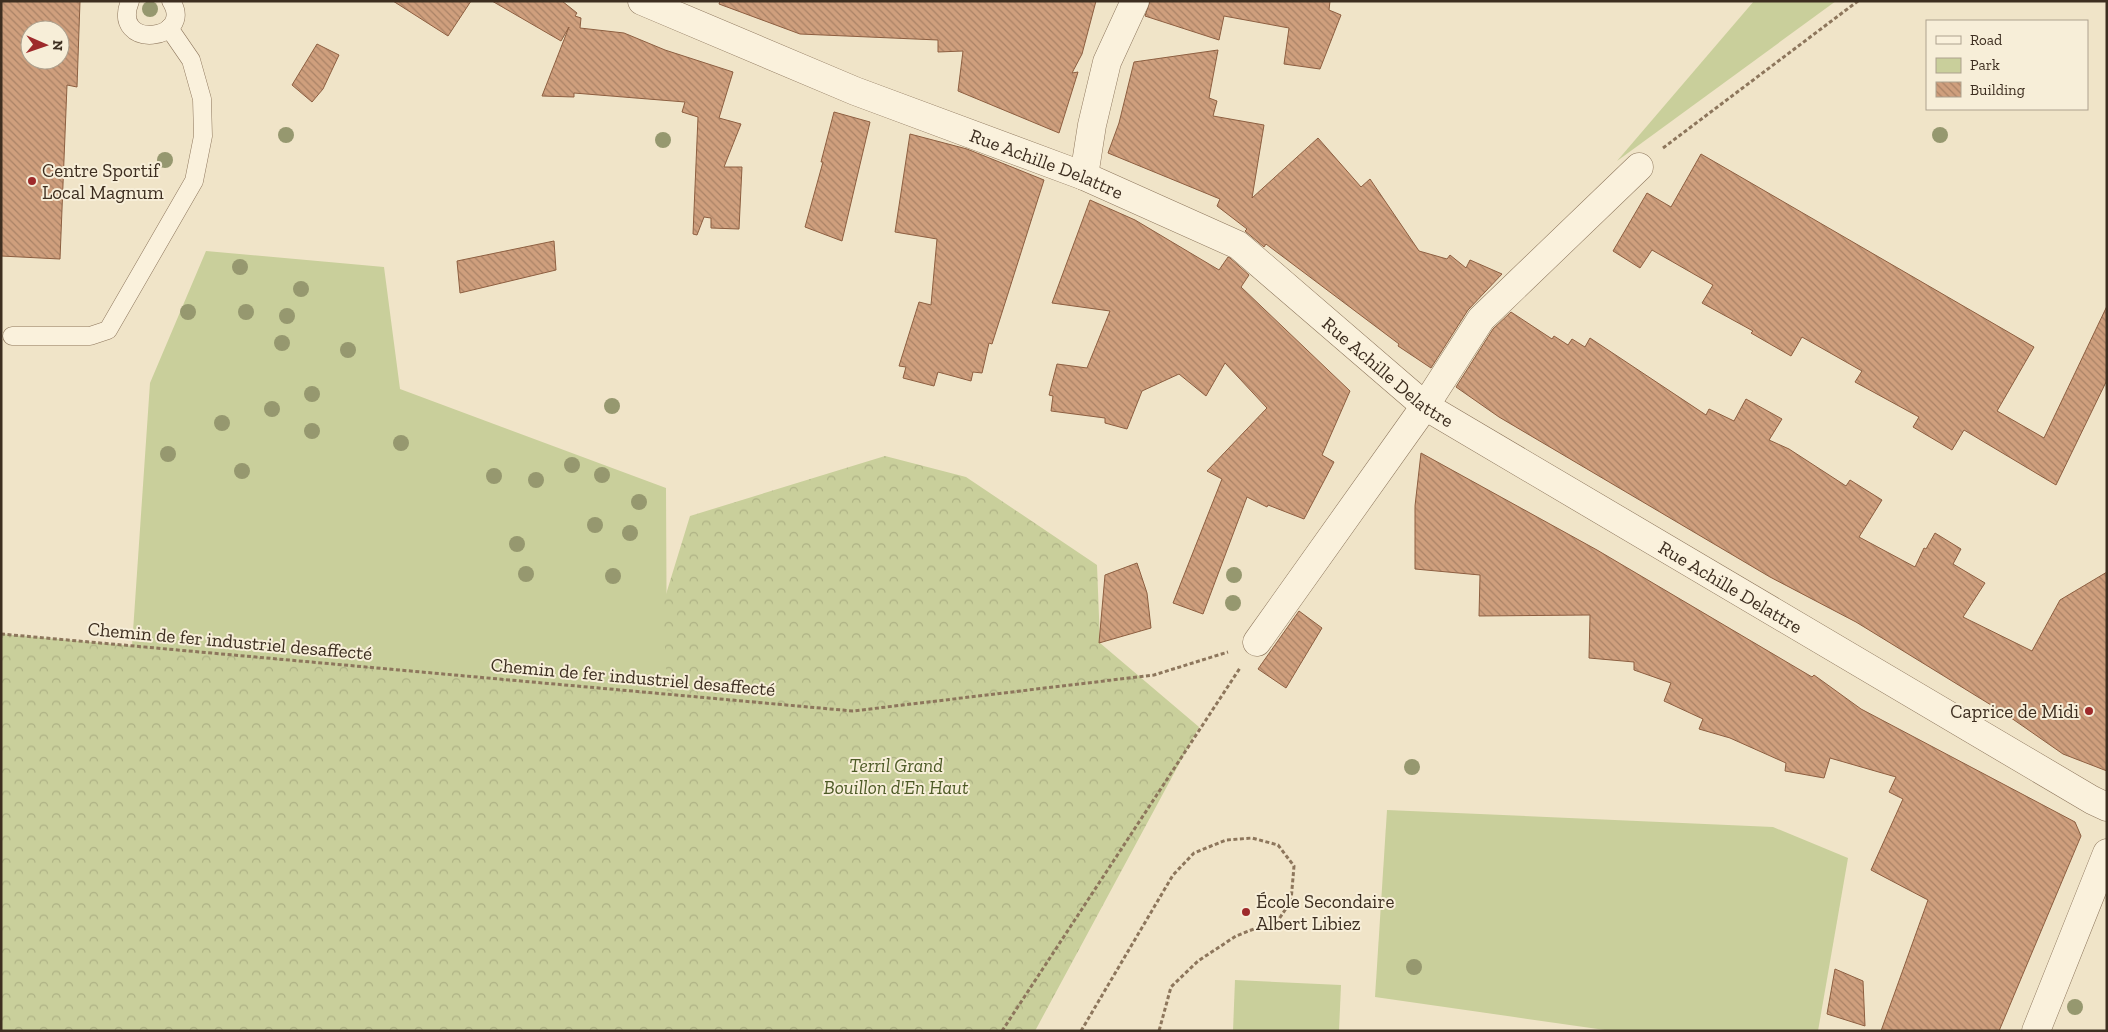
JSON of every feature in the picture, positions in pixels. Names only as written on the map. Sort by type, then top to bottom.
[{"type":"street","name":"Rue Achille Delattre","points":[[642,1],[855,91],[1084,176],[1238,245],[1424,406],[2084,795],[2107,806]]},
{"type":"street","points":[[1084,176],[1092,125],[1107,62],[1135,1]]},
{"type":"street","points":[[1257,642],[1424,406],[1481,319],[1639,167]]},
{"type":"street","points":[[2036,1031],[2107,853]]},
{"type":"lane","points":[[130,1],[127,15],[130,24],[140,34],[157,36],[170,28],[174,20],[171,1]]},
{"type":"lane","points":[[12,336],[90,336],[108,330],[194,181],[203,136],[202,99],[191,60],[170,28]]},
{"type":"path","points":[[1639,167],[1858,1]]},
{"type":"path","name":"Chemin de fer industriel desaffecté","points":[[1,634],[853,710],[1154,675],[1257,642]]},
{"type":"path","points":[[1002,1031],[1257,642]]},
{"type":"path","points":[[1081,1031],[1174,875],[1194,853],[1226,840],[1252,838],[1278,845],[1294,866],[1291,901],[1279,919],[1236,936],[1198,960],[1171,987],[1159,1031]]},
{"type":"green space","points":[[1754,1],[1836,1],[1617,161]]},
{"type":"green space","points":[[206,251],[384,267],[400,389],[666,488],[667,694],[132,646],[150,383]]},
{"type":"green space","name":"Terril Grand Bouillon d'En Haut","points":[[885,456],[966,477],[1097,565],[1100,643],[1199,727],[1035,1031],[1,1031],[1,634],[667,694],[663,604],[690,516]]},
{"type":"green space","points":[[1387,810],[1773,827],[1848,858],[1818,1031],[1612,1031],[1375,997]]},
{"type":"green space","points":[[1235,980],[1341,985],[1339,1031],[1233,1031]]},
{"type":"building","name":"Centre Sportif Local Magnum","points":[[1,1],[80,1],[77,87],[67,85],[60,259],[1,256]]},
{"type":"building","points":[[393,1],[471,1],[448,36]]},
{"type":"building","points":[[492,1],[562,1],[577,13],[575,16],[581,18],[580,28],[624,33],[665,50],[733,72],[719,118],[741,124],[724,167],[742,167],[739,229],[711,228],[711,218],[704,217],[697,235],[693,234],[698,117],[682,112],[685,102],[574,93],[574,97],[542,96],[569,27],[561,41]]},
{"type":"building","points":[[720,1],[1096,1],[1082,54],[1072,73],[1078,72],[1059,133],[958,91],[963,51],[938,52],[938,40],[800,34],[719,4]]},
{"type":"building","points":[[1150,1],[1330,1],[1329,10],[1341,15],[1320,69],[1284,64],[1289,28],[1224,16],[1219,40],[1145,16]]},
{"type":"building","points":[[317,44],[339,55],[323,89],[312,102],[292,85]]},
{"type":"building","points":[[1218,50],[1209,98],[1217,101],[1213,116],[1264,125],[1252,198],[1318,138],[1361,187],[1370,179],[1419,251],[1447,259],[1450,255],[1466,268],[1470,260],[1502,274],[1468,310],[1431,368],[1398,346],[1399,344],[1266,244],[1264,247],[1245,231],[1247,229],[1217,206],[1220,199],[1108,153],[1119,123],[1134,62]]},
{"type":"building","points":[[834,112],[870,122],[842,241],[805,227],[823,162],[821,162]]},
{"type":"building","points":[[910,134],[967,149],[1044,180],[992,344],[989,343],[982,373],[973,372],[971,381],[938,372],[934,386],[903,378],[906,367],[899,366],[919,302],[931,305],[937,239],[895,232]]},
{"type":"building","points":[[1701,154],[2034,347],[1997,411],[2044,438],[2107,306],[2107,380],[2056,485],[1964,430],[1952,450],[1913,427],[1919,417],[1855,382],[1862,371],[1802,337],[1791,356],[1751,333],[1753,331],[1702,303],[1713,285],[1652,250],[1640,268],[1613,251],[1647,193],[1671,207]]},
{"type":"building","points":[[1090,200],[1135,220],[1219,270],[1228,257],[1230,258],[1249,275],[1241,287],[1350,391],[1322,455],[1334,462],[1304,519],[1268,505],[1267,507],[1247,497],[1203,614],[1173,603],[1222,479],[1207,471],[1267,408],[1225,363],[1206,396],[1179,374],[1142,391],[1127,429],[1105,423],[1105,418],[1051,411],[1053,396],[1049,395],[1057,364],[1087,368],[1110,311],[1052,303]]},
{"type":"building","points":[[554,241],[556,270],[460,293],[457,261]]},
{"type":"building","points":[[1511,312],[1552,339],[1554,336],[1568,345],[1572,339],[1585,347],[1590,338],[1706,415],[1709,409],[1734,421],[1746,399],[1782,419],[1769,440],[1789,449],[1846,486],[1850,480],[1882,500],[1859,537],[1915,567],[1924,548],[1926,549],[1935,533],[1961,549],[1953,564],[1985,583],[1963,617],[2032,651],[2060,600],[2107,572],[2107,771],[2063,754],[2004,713],[1856,622],[1770,577],[1499,417],[1456,387],[1493,329]]},
{"type":"building","points":[[1421,453],[1597,550],[1812,677],[1814,675],[1861,709],[2075,822],[2081,836],[1999,1031],[1881,1031],[1928,900],[1871,870],[1903,799],[1889,792],[1896,777],[1830,758],[1824,778],[1785,771],[1786,763],[1730,738],[1699,729],[1703,719],[1664,701],[1671,683],[1634,670],[1634,662],[1589,658],[1590,615],[1479,616],[1480,575],[1415,569],[1415,506]]},
{"type":"building","points":[[1137,563],[1147,593],[1151,628],[1099,643],[1105,575]]},
{"type":"building","points":[[1299,611],[1322,628],[1286,688],[1258,669]]},
{"type":"building","points":[[1835,969],[1863,981],[1865,1026],[1827,1014]]},
{"type":"place","name":"Centre Sportif Local Magnum","points":[[32,181]]},
{"type":"place","name":"Caprice de Midi","points":[[2089,711]]},
{"type":"place","name":"École Secondaire Albert Libiez","points":[[1246,912]]}]
